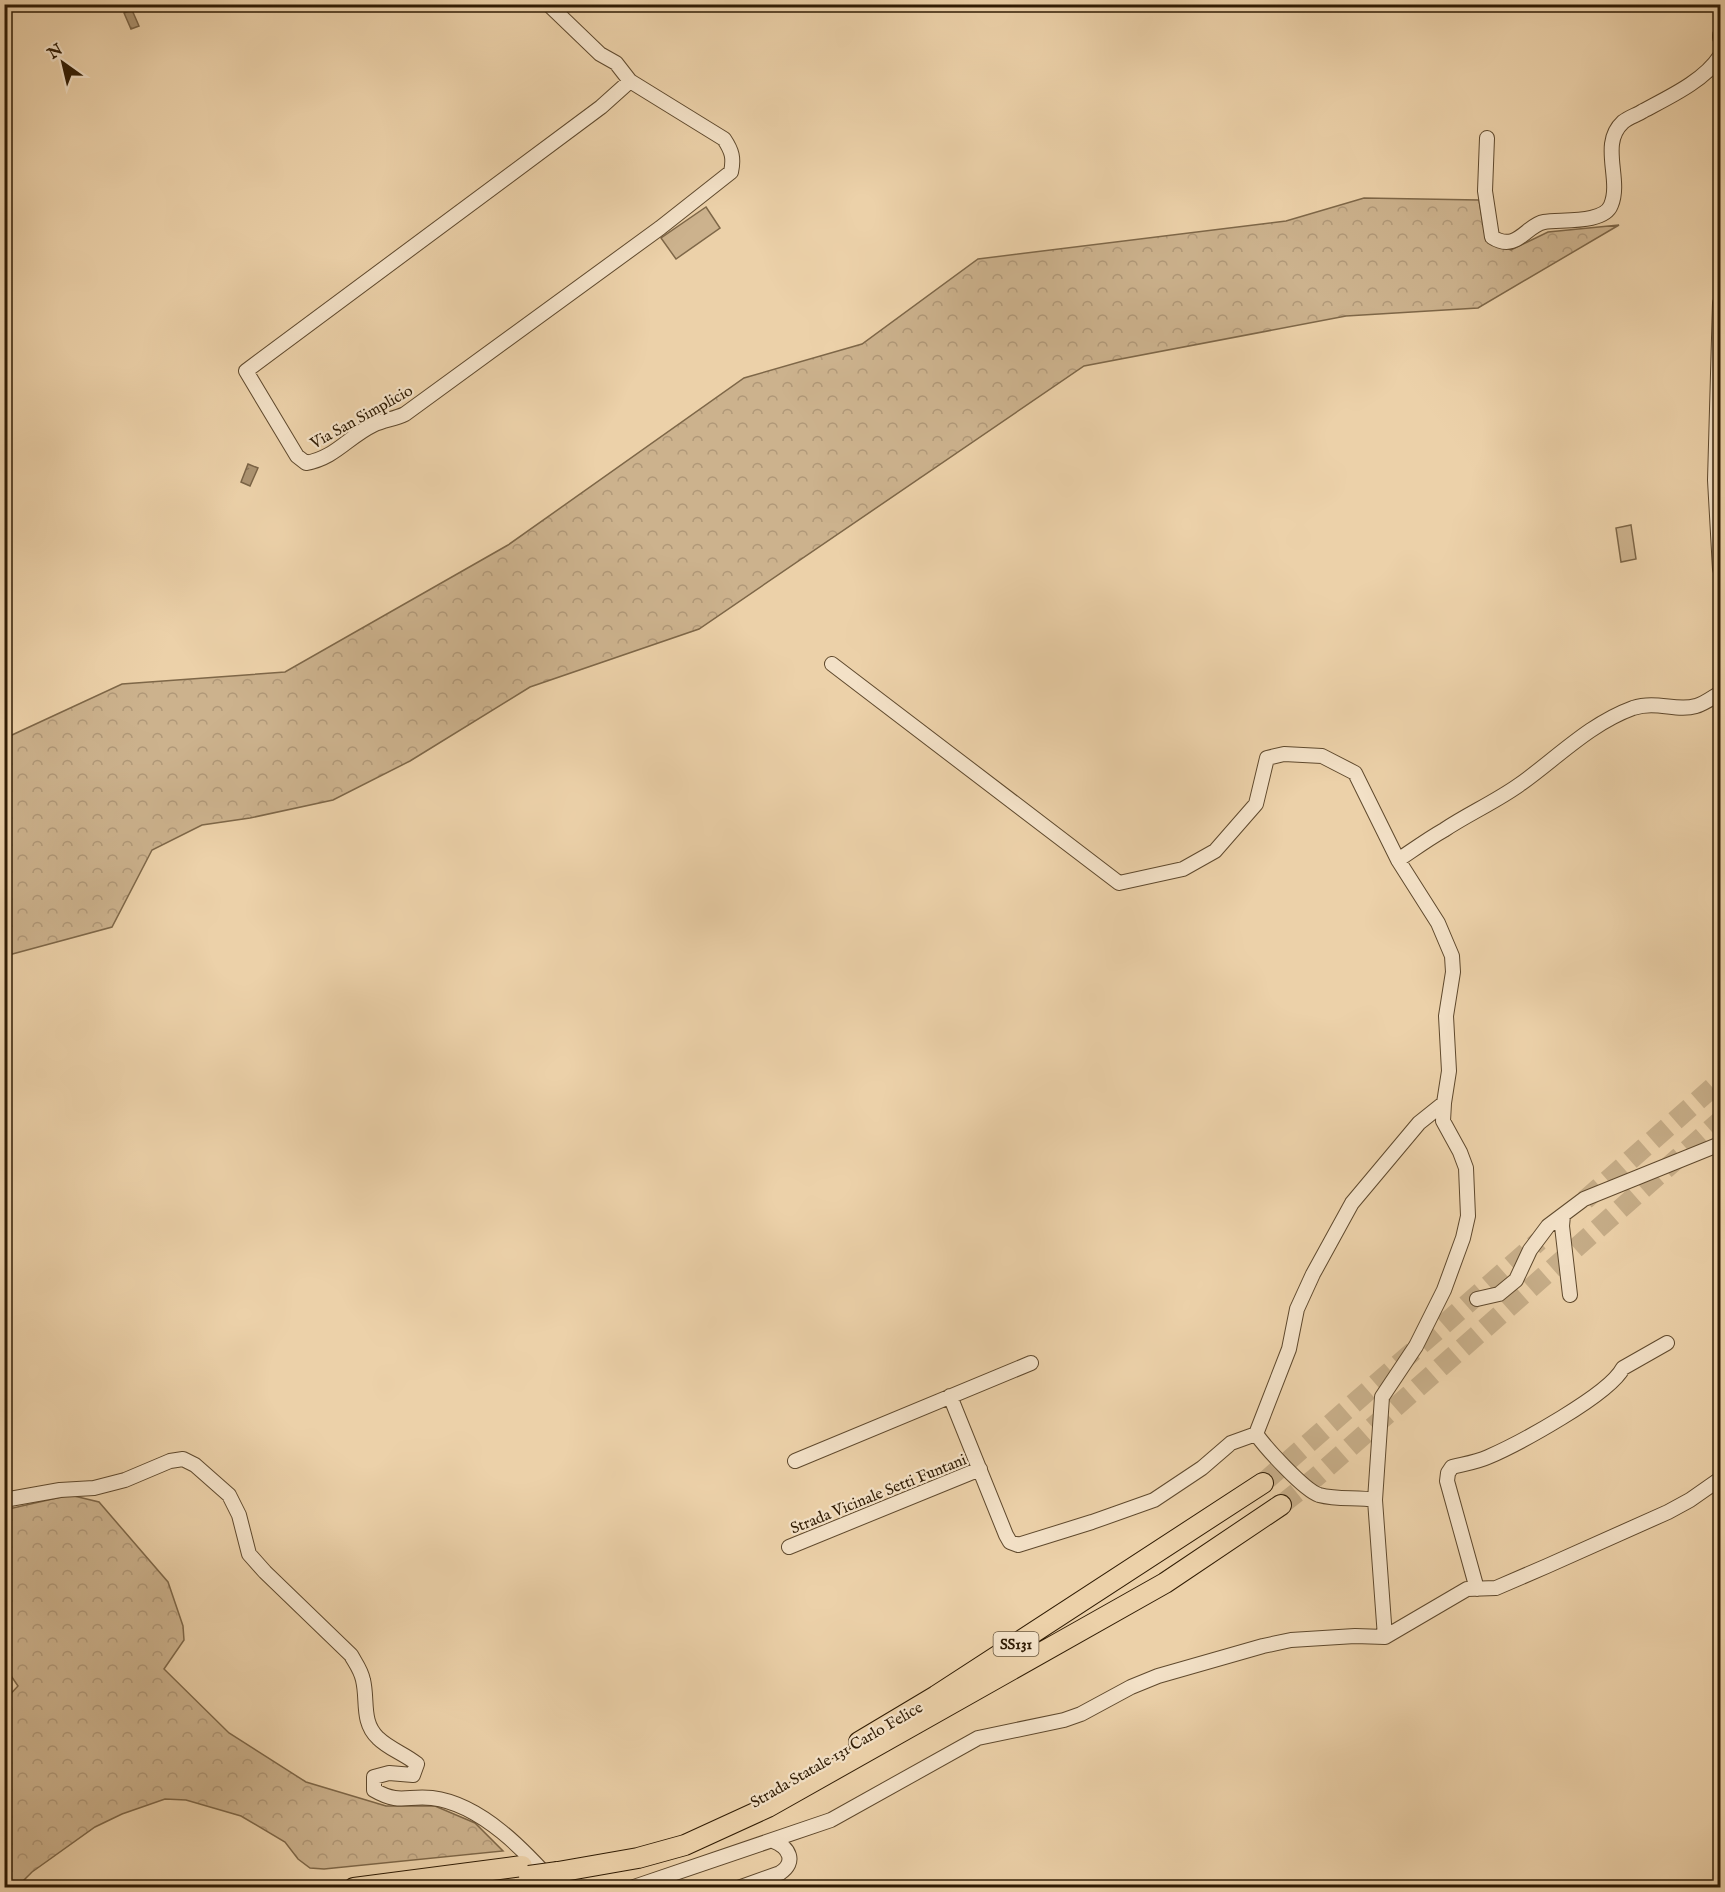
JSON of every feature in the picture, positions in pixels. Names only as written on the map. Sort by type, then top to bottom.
[{"type":"highway","name":"Strada Statale 131 Carlo Felice","points":[[555,1874],[635,1845],[680,1833],[762,1798],[798,1779],[936,1696],[1263,1483]]},
{"type":"highway","name":"Strada Statale 131 Carlo Felice","points":[[354,1887],[526,1871],[555,1874],[638,1858],[685,1845],[768,1807],[818,1780],[1165,1583],[1281,1505]]},
{"type":"highway","points":[[798,1779],[818,1780]]},
{"type":"highway","name":"Strada Statale 131 Carlo Felice","points":[[442,1887],[526,1871]]},
{"type":"street","name":"Via San Simplicio","points":[[548,4],[600,54],[616,63],[630,81],[724,139],[732,150],[734,160],[731,172],[660,228],[405,414],[374,425],[321,460],[306,463],[297,456],[246,371],[601,107],[630,81]]},
{"type":"street","points":[[1487,138],[1485,190],[1492,237],[1499,242],[1517,240],[1541,222],[1582,220],[1598,215],[1607,211],[1612,205],[1613,138],[1620,126],[1628,118],[1694,81],[1715,64],[1720,56]]},
{"type":"street","points":[[1720,303],[1715,480],[1720,569]]},
{"type":"street","points":[[832,664],[1119,883],[1183,869],[1215,851],[1256,804],[1267,758],[1284,754],[1322,756],[1355,773],[1398,860],[1438,922],[1452,956],[1454,972],[1446,1016],[1449,1071],[1443,1121],[1466,1168],[1468,1216],[1464,1238],[1444,1290],[1416,1346],[1383,1397],[1375,1500],[1385,1637]]},
{"type":"street","points":[[1398,860],[1444,829],[1516,787],[1547,765],[1568,745],[1595,727],[1633,708],[1654,704],[1675,707],[1696,706],[1720,693]]},
{"type":"street","points":[[1375,1500],[1358,1497],[1340,1499],[1317,1494],[1286,1468],[1256,1434],[1289,1348],[1297,1309],[1313,1274],[1352,1203],[1419,1123],[1444,1103]]},
{"type":"street","points":[[1477,1299],[1499,1294],[1516,1280],[1530,1250],[1548,1226],[1584,1199],[1720,1144]]},
{"type":"street","points":[[1563,1215],[1562,1226],[1570,1295]]},
{"type":"street","points":[[1477,1589],[1447,1481],[1452,1467],[1485,1458],[1524,1440],[1602,1389],[1620,1375],[1623,1368],[1667,1343]]},
{"type":"street","points":[[795,1461],[1030,1364]]},
{"type":"street","name":"Strada Vicinale Setti Funtani","points":[[950,1396],[1006,1535],[1010,1542],[1018,1545],[1154,1500],[1202,1468],[1231,1443],[1256,1434]]},
{"type":"street","points":[[4,1500],[60,1490],[94,1488],[125,1480],[170,1461],[183,1460],[195,1465],[229,1495],[240,1515],[249,1554],[351,1655],[360,1669],[364,1682],[365,1717],[377,1738],[417,1764],[413,1774],[389,1773],[374,1777],[374,1790],[387,1797],[403,1800],[432,1798],[457,1805],[488,1822],[555,1874]]},
{"type":"street","name":"Strada Vicinale Setti Funtani","points":[[789,1547],[980,1469]]},
{"type":"street","points":[[631,1887],[831,1820],[978,1738],[1064,1720],[1158,1676],[1291,1640],[1355,1636],[1385,1637],[1467,1589],[1496,1588],[1547,1566],[1668,1512],[1720,1479]]},
{"type":"street","points":[[738,1887],[780,1874],[785,1870],[790,1859],[788,1851],[773,1841]]},
{"type":"green space","points":[[1364,198],[1479,200],[1486,241],[1511,250],[1548,232],[1619,225],[1478,308],[1346,316],[1084,366],[699,629],[530,687],[410,761],[333,800],[250,818],[202,825],[152,850],[112,927],[5,956],[4,741],[12,735],[122,684],[285,672],[508,545],[744,378],[862,344],[978,259],[1286,221]]},
{"type":"green space","points":[[706,207],[720,228],[676,259],[661,238]]},
{"type":"green space","points":[[1631,525],[1636,559],[1621,562],[1616,528]]},
{"type":"green space","points":[[70,1495],[99,1502],[168,1582],[183,1626],[184,1640],[164,1669],[229,1733],[306,1782],[386,1806],[435,1806],[475,1823],[503,1851],[324,1869],[310,1868],[298,1859],[285,1842],[241,1816],[186,1800],[165,1799],[122,1814],[95,1827],[32,1872],[17,1887],[5,1887],[5,1700],[18,1686],[5,1667],[4,1510]]},
{"type":"water","points":[[132,10],[139,26],[131,29],[124,13]]},
{"type":"water","points":[[248,464],[258,468],[250,486],[241,482]]},
{"type":"tunnel","points":[[1585,1200],[1720,1081]]},
{"type":"tunnel","points":[[1281,1505],[1315,1478],[1720,1121]]},
{"type":"tunnel","points":[[1263,1483],[1539,1241]]}]
